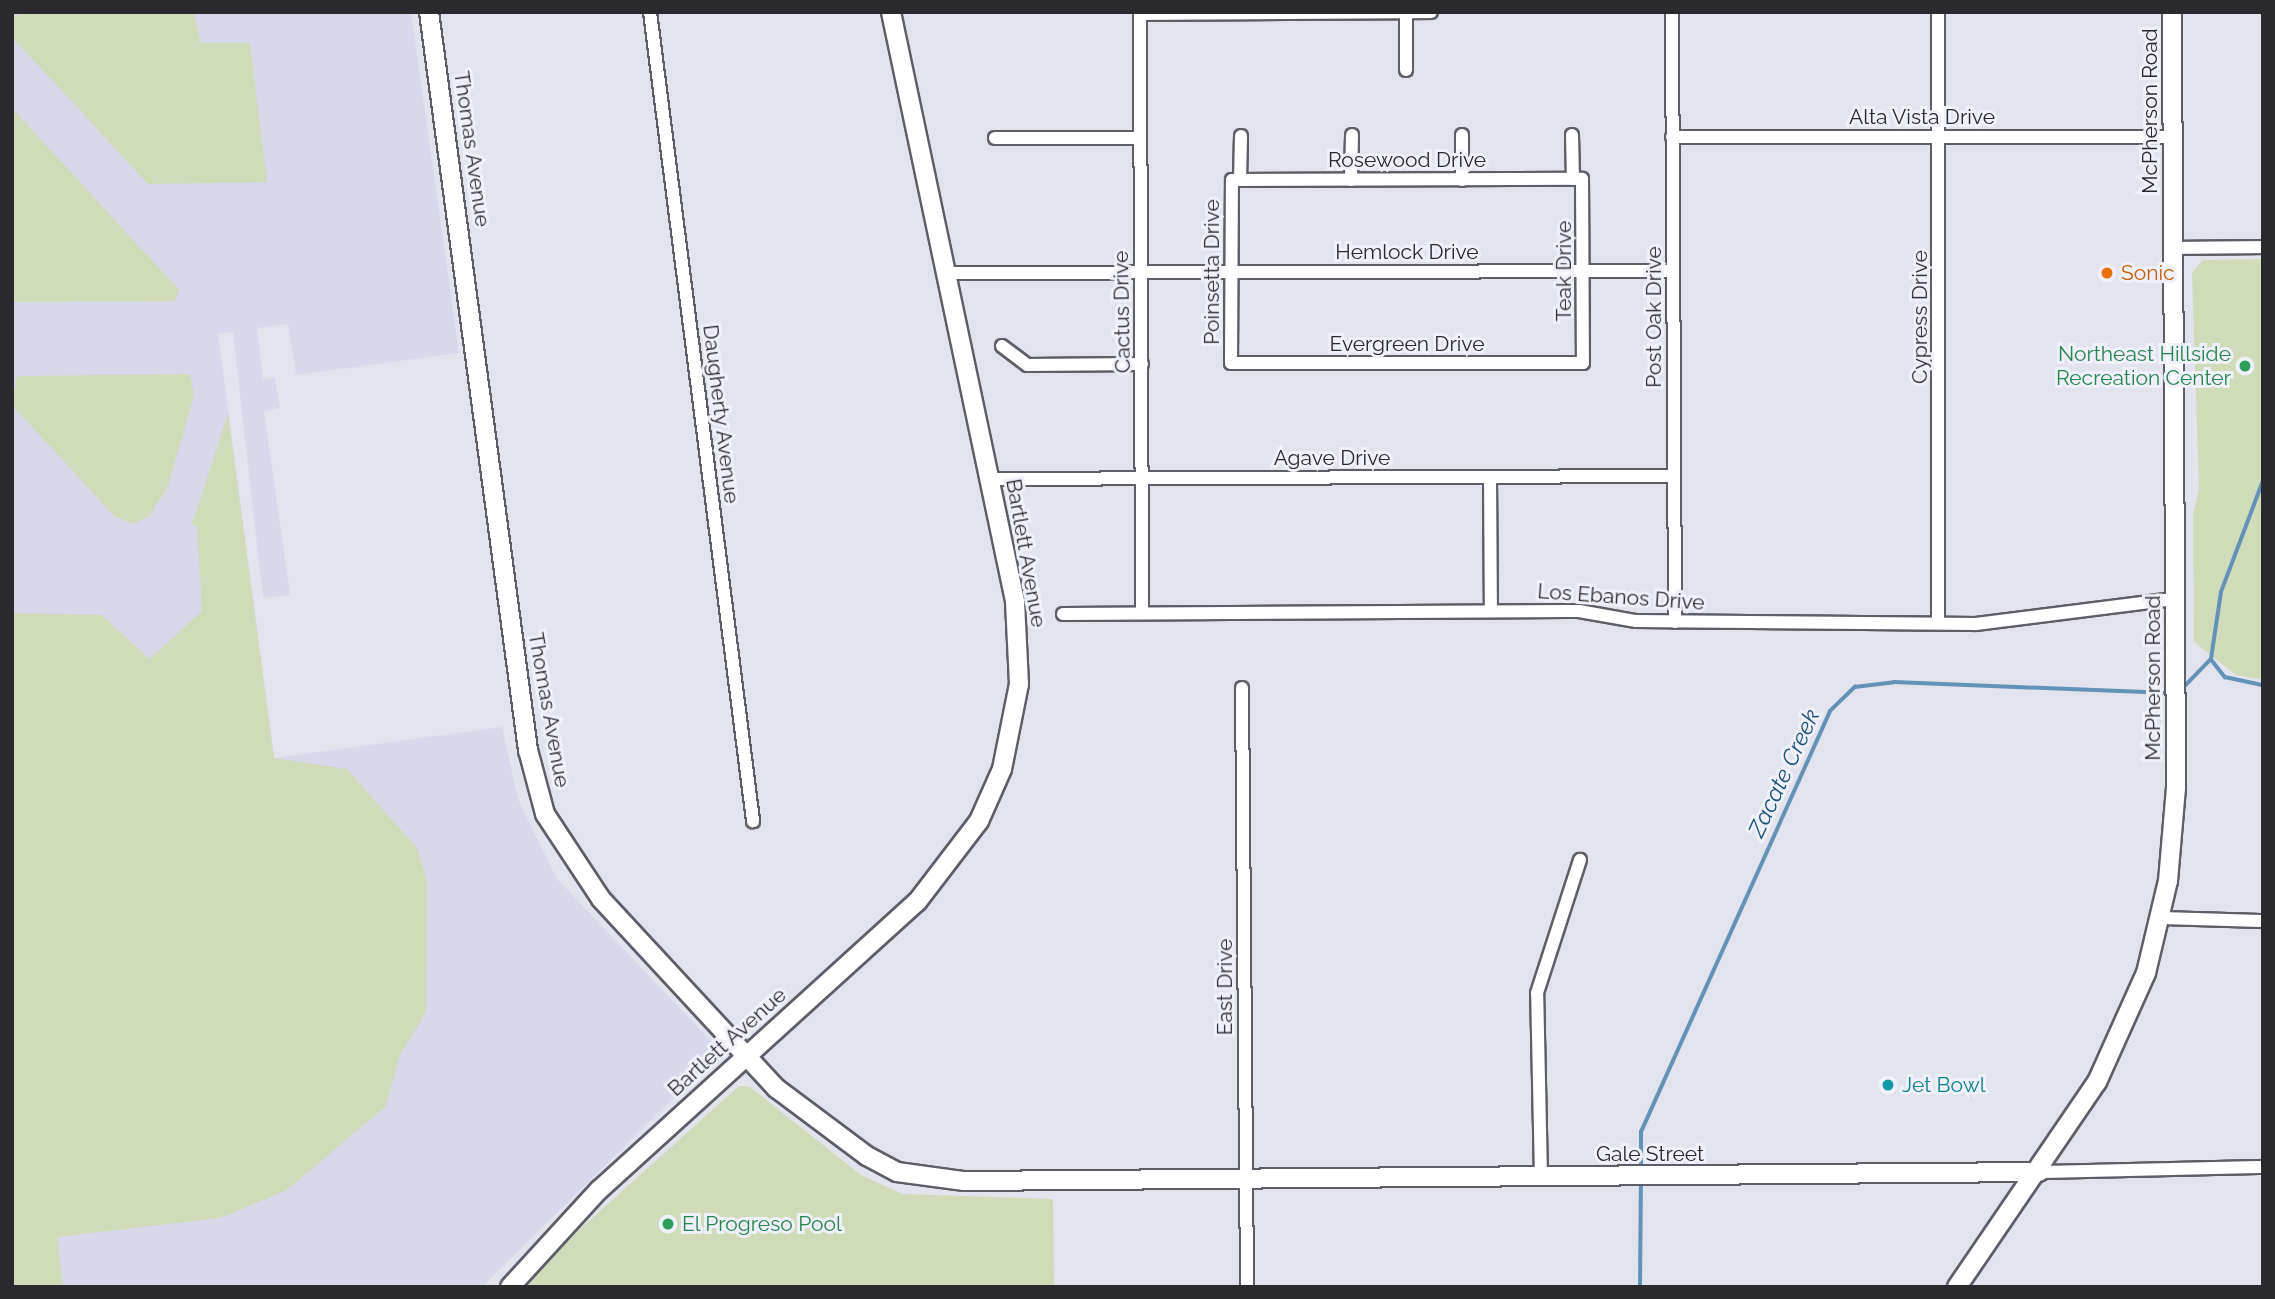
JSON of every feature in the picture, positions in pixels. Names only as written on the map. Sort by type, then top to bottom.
[{"type":"main road","name":"Thomas Avenue","points":[[429,12],[535,783],[579,871],[776,1088],[897,1172],[925,1179],[1037,1179]]},
{"type":"main road","name":"Bartlett Avenue","points":[[510,1287],[599,1190],[918,902],[979,821],[1002,769],[1015,718],[1019,646],[989,479],[891,12]]},
{"type":"main road","name":"McPherson Road","points":[[1957,1287],[2039,1172],[2115,1047],[2160,918],[2173,842],[2176,712],[2172,12]]},
{"type":"main road","name":"Gale Street","points":[[1037,1179],[1656,1177],[2039,1172]]},
{"type":"street","name":"Daugherty Avenue","points":[[650,12],[753,821]]},
{"type":"street","points":[[1406,12],[1406,69]]},
{"type":"street","points":[[1140,13],[1431,12]]},
{"type":"street","name":"Post Oak Drive","points":[[1672,12],[1675,622]]},
{"type":"street","name":"Cypress Drive","points":[[1938,12],[1938,622]]},
{"type":"street","name":"Cactus Drive","points":[[1140,13],[1142,612]]},
{"type":"street","points":[[1351,180],[1352,135]]},
{"type":"street","points":[[1462,135],[1462,180]]},
{"type":"street","name":"Teak Drive","points":[[1572,135],[1583,271],[1583,363]]},
{"type":"street","name":"Poinsetta Drive","points":[[1231,363],[1231,272],[1241,136]]},
{"type":"street","name":"Alta Vista Drive","points":[[1672,137],[2172,136]]},
{"type":"street","points":[[996,138],[1140,138]]},
{"type":"street","name":"Rosewood Drive","points":[[1236,180],[1577,179]]},
{"type":"street","points":[[2173,248],[2263,247]]},
{"type":"street","name":"Hemlock Drive","points":[[946,273],[1673,271]]},
{"type":"street","points":[[1002,346],[1027,365],[1142,364]]},
{"type":"street","name":"Evergreen Drive","points":[[1231,363],[1583,363]]},
{"type":"street","name":"Agave Drive","points":[[989,479],[1674,476]]},
{"type":"street","points":[[1490,477],[1491,610]]},
{"type":"street","name":"Los Ebanos Drive","points":[[1063,614],[1491,610],[1675,622],[1938,622],[2054,619],[2175,598]]},
{"type":"street","name":"East Drive","points":[[1242,688],[1247,1287]]},
{"type":"street","points":[[1542,1177],[1537,993],[1580,860]]},
{"type":"street","points":[[2160,918],[2263,921]]},
{"type":"street","name":"Gale Street","points":[[2039,1172],[2263,1167]]},
{"type":"shaded area","points":[[12,12],[411,12],[459,353],[296,375],[288,324],[257,328],[263,379],[275,378],[280,408],[264,411],[290,595],[263,598],[233,332],[218,334],[274,758],[502,727],[518,799],[557,879],[713,1043],[714,1058],[482,1287],[12,1287]]},
{"type":"green space","points":[[39,12],[194,12],[200,43],[250,43],[267,182],[148,184],[12,37],[12,16]]},
{"type":"green space","points":[[12,108],[179,290],[175,301],[12,302]]},
{"type":"green space","points":[[2263,259],[2263,678],[2258,679],[2236,675],[2194,642],[2193,516],[2199,488],[2192,273],[2203,260]]},
{"type":"green space","points":[[190,374],[194,396],[167,489],[148,517],[133,524],[114,516],[12,405],[17,376]]},
{"type":"green space","points":[[228,413],[274,758],[347,769],[417,848],[427,882],[426,1012],[400,1055],[386,1106],[287,1190],[220,1218],[57,1237],[63,1287],[12,1287],[12,613],[102,615],[149,659],[202,611],[197,526],[192,524]]},
{"type":"green space","points":[[739,1086],[750,1087],[861,1175],[902,1194],[1053,1199],[1054,1287],[527,1287],[560,1247]]},
{"type":"waterway","name":"Zacate Creek","points":[[2181,690],[2211,659],[2221,592],[2263,481]]},
{"type":"waterway","points":[[2211,659],[2225,677],[2263,685]]},
{"type":"waterway","name":"Zacate Creek","points":[[1641,1169],[1641,1132],[1830,711],[1855,687],[1894,682],[2170,693]]},
{"type":"waterway","name":"Zacate Creek","points":[[1640,1287],[1641,1180]]},
{"type":"place","name":"Sonic","points":[[2107,273]]},
{"type":"place","name":"Northeast Hillside Recreation Center","points":[[2245,366]]},
{"type":"place","name":"Jet Bowl","points":[[1888,1085]]},
{"type":"place","name":"El Progreso Pool","points":[[668,1224]]}]
